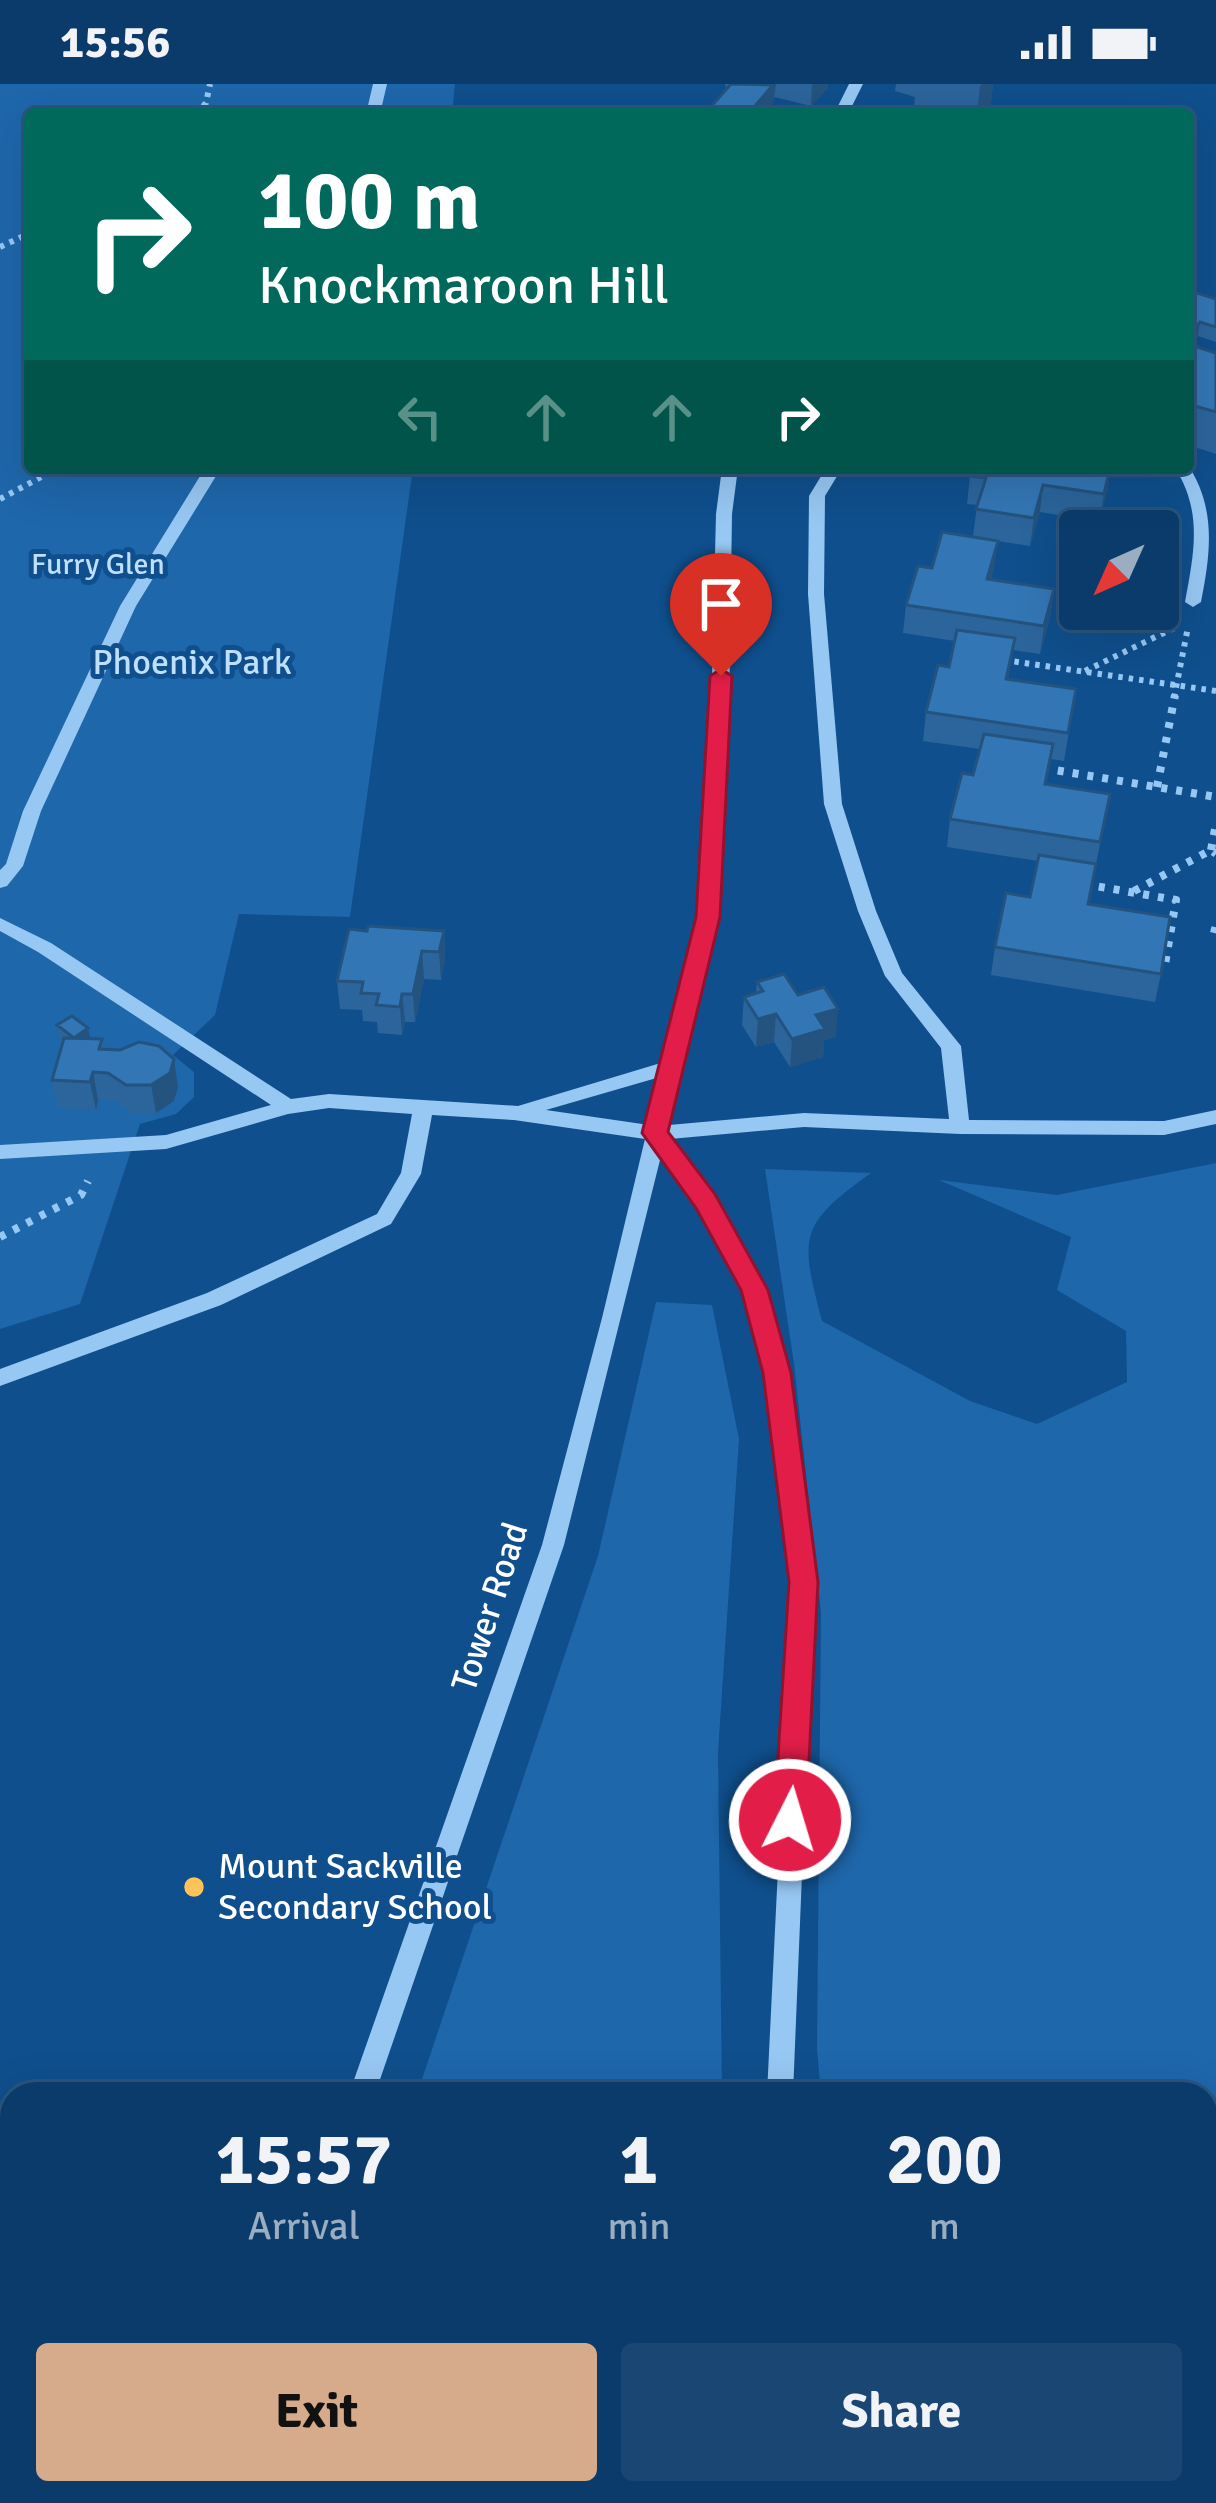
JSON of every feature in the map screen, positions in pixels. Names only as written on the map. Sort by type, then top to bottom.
[{"type":"street","points":[[0,881],[14,866],[32,811],[128,607],[209,474]]},
{"type":"street","name":"Tower Road","points":[[366,2082],[553,1545],[613,1318],[708,917],[729,474]]},
{"type":"street","points":[[830,474],[817,496],[816,594],[833,804],[867,911],[894,976],[951,1046],[959,1127]]},
{"type":"street","points":[[1188,474],[1200,489],[1207,518],[1191,611]]},
{"type":"street","points":[[0,924],[45,943],[105,988],[191,1038],[288,1107]]},
{"type":"street","points":[[514,1113],[671,1067]]},
{"type":"street","points":[[0,1152],[166,1142],[288,1107],[329,1101],[514,1113],[655,1133],[804,1120],[1163,1128],[1216,1117]]},
{"type":"street","points":[[0,1378],[214,1299],[384,1219],[411,1174],[423,1108]]},
{"type":"street","points":[[655,1133],[706,1201],[754,1290],[777,1373],[792,1465],[803,1582],[781,2082]]},
{"type":"path","points":[[0,499],[47,474]]},
{"type":"path","points":[[1084,672],[1191,611]]},
{"type":"path","points":[[1157,787],[1191,611]]},
{"type":"path","points":[[992,659],[1216,691]]},
{"type":"path","points":[[1041,767],[1216,797]]},
{"type":"path","points":[[1132,892],[1214,852],[1216,824]]},
{"type":"path","points":[[1064,881],[1176,900],[1163,970]]},
{"type":"path","points":[[0,1237],[81,1195],[106,1148]]},
{"type":"green space","name":"Phoenix Park","points":[[0,84],[455,84],[453,108],[24,108],[24,474],[412,474],[350,917],[239,914],[215,1015],[173,1055],[194,1072],[194,1097],[176,1114],[140,1124],[80,1304],[0,1329]]},
{"type":"green space","points":[[1216,1163],[1216,2082],[820,2082],[821,1613],[794,1364],[765,1169],[871,1173],[829,1206],[811,1235],[810,1270],[822,1321],[970,1401],[1037,1424],[1127,1382],[1126,1331],[1057,1290],[1071,1237],[939,1180],[1057,1195]]},
{"type":"green space","points":[[656,1302],[712,1305],[739,1439],[718,1752],[722,2082],[421,2082],[598,1556]]},
{"type":"building","points":[[731,84],[773,85],[753,108],[710,108]]},
{"type":"building","points":[[1194,292],[1216,299],[1216,327],[1200,322],[1194,329]]},
{"type":"building","points":[[1194,346],[1216,353],[1216,412],[1194,406]]},
{"type":"building","points":[[1109,474],[1104,494],[1043,485],[1034,518],[976,509],[986,478],[970,476]]},
{"type":"building","points":[[942,532],[998,541],[987,579],[1054,589],[1044,626],[906,605],[918,566],[932,568]]},
{"type":"building","points":[[957,630],[1015,638],[1006,679],[1076,689],[1068,733],[926,712],[938,665],[949,667]]},
{"type":"building","points":[[984,734],[1053,744],[1045,784],[1110,794],[1100,842],[950,819],[962,773],[973,775]]},
{"type":"building","points":[[1039,855],[1096,864],[1088,904],[1170,917],[1161,974],[995,947],[1006,893],[1030,897]]},
{"type":"building","points":[[368,926],[444,931],[439,952],[422,951],[413,994],[402,994],[400,1007],[376,1005],[379,994],[361,993],[363,982],[337,981],[349,929],[367,931]]},
{"type":"building","points":[[784,974],[798,995],[824,987],[838,1009],[816,1015],[825,1029],[792,1039],[776,1014],[758,1019],[744,997],[763,991],[757,982]]},
{"type":"building","points":[[72,1016],[88,1028],[74,1038],[57,1025]]},
{"type":"building","points":[[64,1038],[102,1039],[99,1049],[120,1050],[139,1042],[159,1046],[174,1059],[170,1073],[151,1085],[126,1085],[108,1073],[93,1072],[90,1082],[52,1080]]},
{"type":"place","name":"Mount Sackville Secondary School","points":[[194,1887]]},
{"type":"route","points":[[721,676],[708,917],[655,1133],[706,1201],[754,1290],[777,1373],[803,1582],[790,1820]]},
{"type":"park label","name":"Furry Glen","points":[[98,564]]}]
